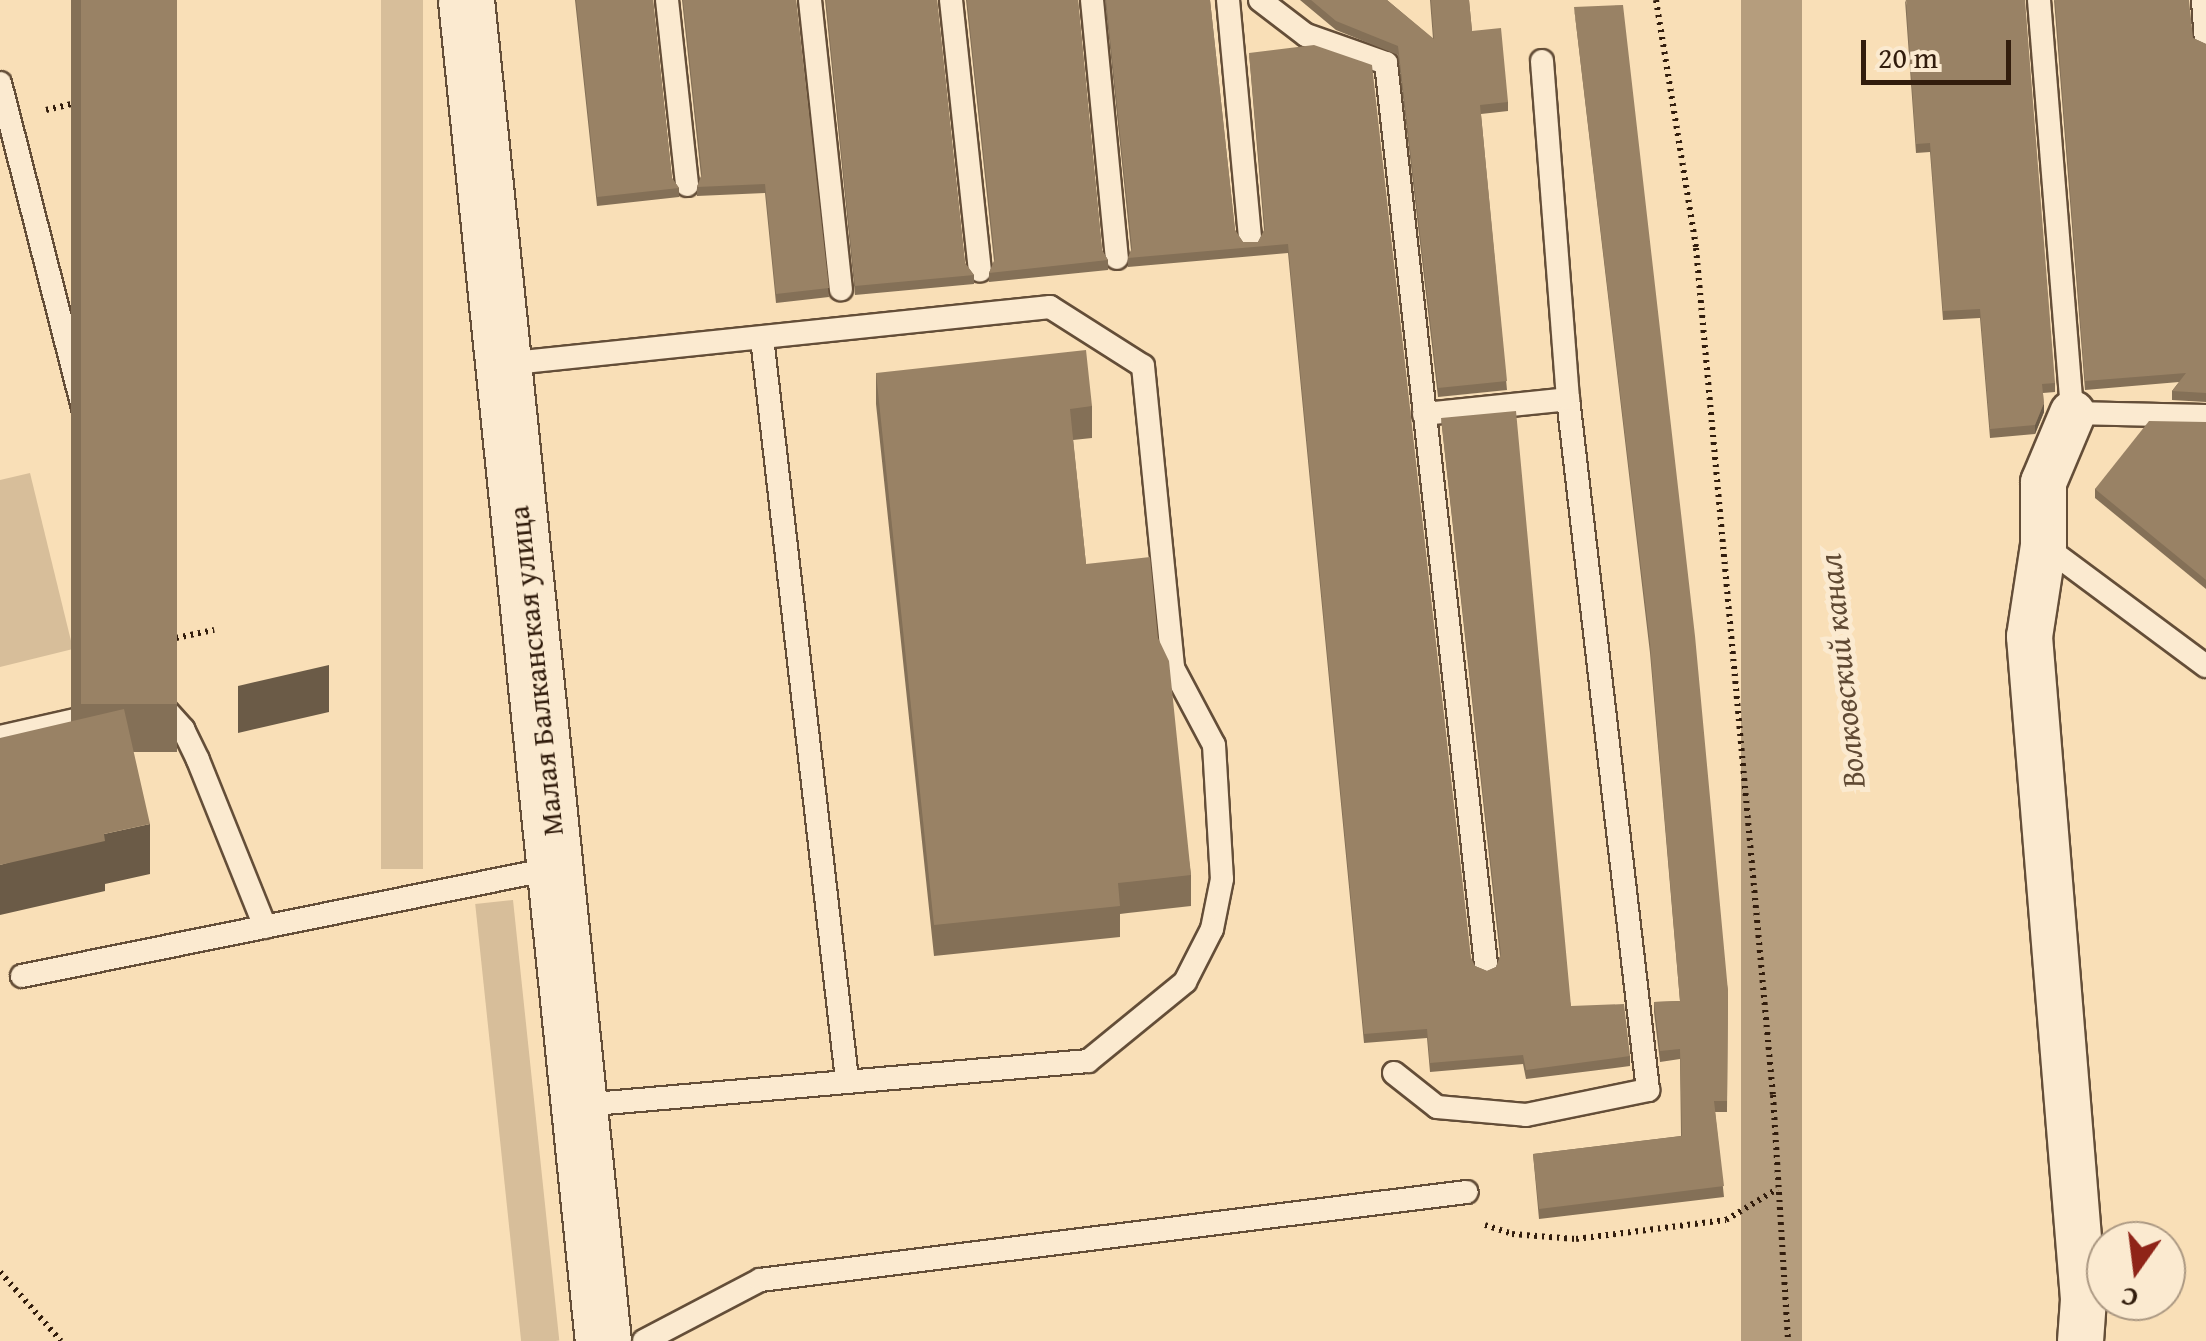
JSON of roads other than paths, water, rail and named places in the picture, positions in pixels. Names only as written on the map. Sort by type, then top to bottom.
[{"type":"street","name":"Малая Балканская улица","points":[[466,0],[604,1341]]},
{"type":"street","points":[[2072,413],[2044,482],[2043,545],[2028,636],[2083,1298],[2080,1341]]},
{"type":"lane","points":[[668,0],[687,185]]},
{"type":"lane","points":[[810,0],[841,289]]},
{"type":"lane","points":[[951,0],[980,270]]},
{"type":"lane","points":[[1092,0],[1117,258]]},
{"type":"lane","points":[[1228,0],[1250,238]]},
{"type":"lane","points":[[1260,0],[1306,35],[1386,63],[1486,965]]},
{"type":"lane","points":[[2038,0],[2072,413],[2206,416]]},
{"type":"lane","points":[[2203,0],[2206,39]]},
{"type":"lane","points":[[1394,1073],[1437,1107],[1526,1115],[1648,1090],[1568,398],[1542,61]]},
{"type":"lane","points":[[0,83],[158,700],[183,728],[265,927]]},
{"type":"lane","points":[[504,364],[1050,307],[1143,366],[1173,668],[1214,744],[1222,879],[1212,929],[1185,982],[1088,1061],[582,1104]]},
{"type":"lane","points":[[762,338],[847,1080]]},
{"type":"lane","points":[[1424,414],[1568,398]]},
{"type":"lane","points":[[2043,545],[2206,666]]},
{"type":"lane","points":[[0,737],[158,700]]},
{"type":"lane","points":[[22,976],[555,868]]},
{"type":"lane","points":[[644,1341],[760,1280],[1466,1192]]},
{"type":"water","points":[[1741,0],[1802,0],[1802,1341],[1741,1341]]},
{"type":"water label","name":"Волковский канал","points":[[1842,671]]}]
